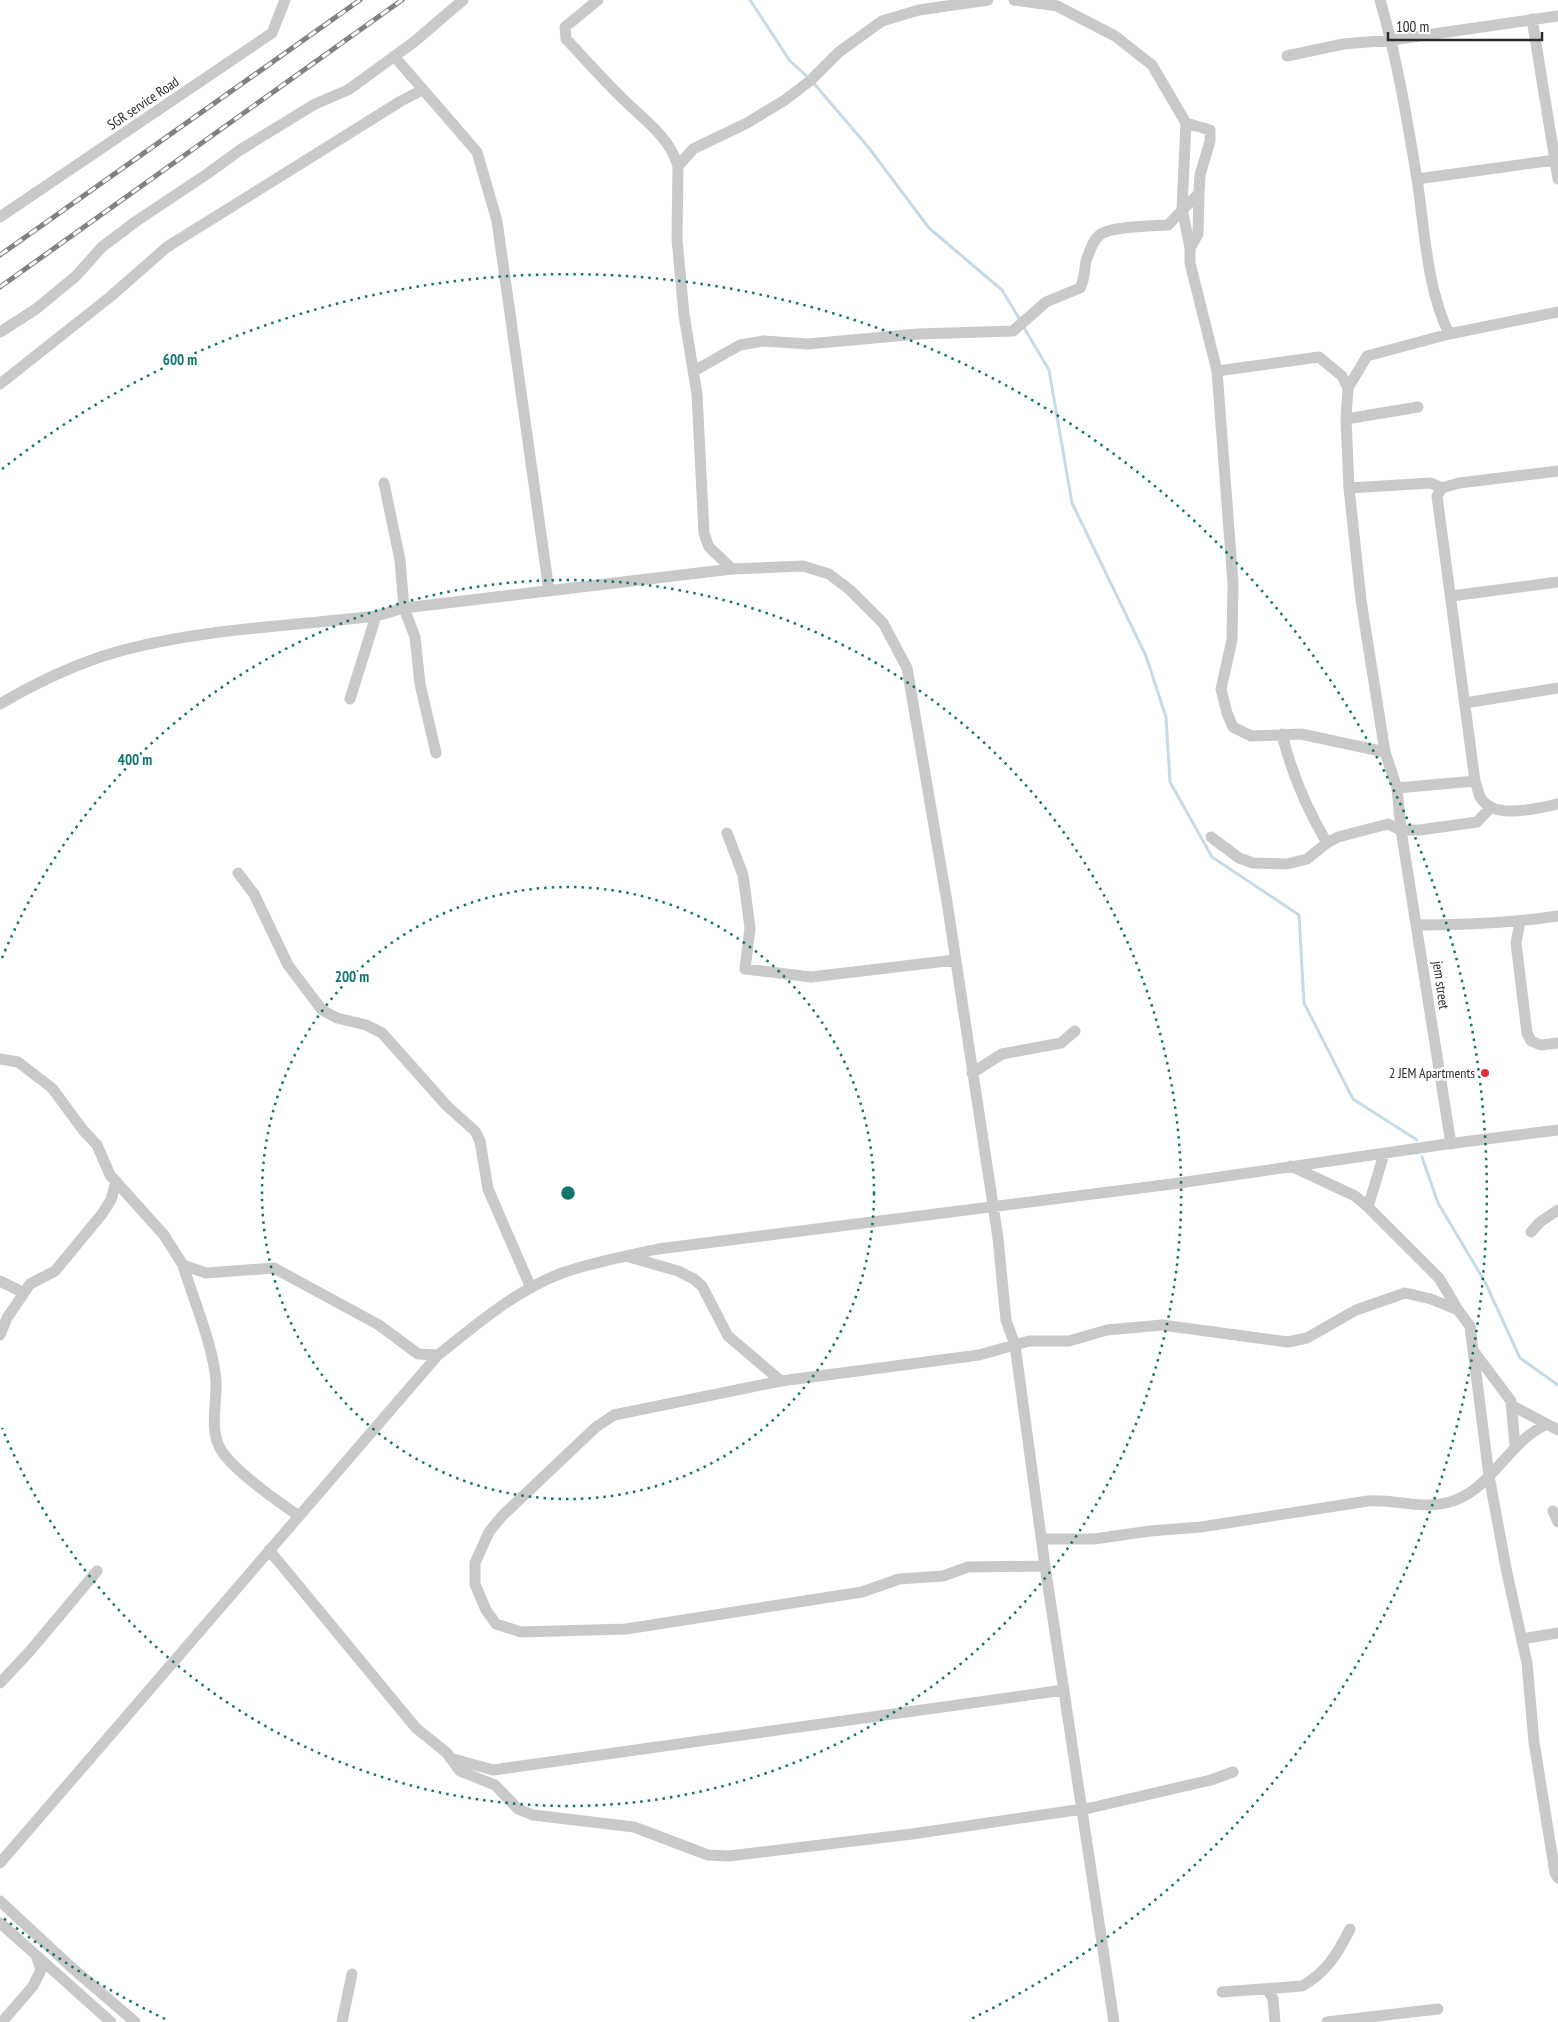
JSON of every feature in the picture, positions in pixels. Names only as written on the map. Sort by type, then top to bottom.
[{"type":"street","name":"SGR service Road","points":[[0,217],[272,33],[285,0]]},
{"type":"street","points":[[0,332],[36,309],[76,276],[102,247],[136,222],[240,150],[315,104],[348,90],[414,42],[463,0]]},
{"type":"street","points":[[598,0],[565,26],[566,39],[665,140],[675,156],[678,166],[677,240],[684,315],[694,371],[704,533],[709,547],[732,569]]},
{"type":"street","points":[[678,166],[693,149],[740,127],[785,100],[811,80],[839,52],[882,21],[919,10],[988,0]]},
{"type":"street","points":[[1014,0],[1057,6],[1115,36],[1152,65],[1186,123],[1182,208],[1190,248],[1190,262],[1217,371],[1233,583],[1232,640],[1221,689],[1222,699],[1233,727],[1241,732],[1263,737],[1301,734],[1385,752]]},
{"type":"street","points":[[1064,0],[1069,12]]},
{"type":"street","points":[[1380,0],[1392,40],[1417,180],[1428,263],[1439,313],[1449,334]]},
{"type":"street","points":[[1287,56],[1343,44],[1392,40],[1558,16]]},
{"type":"street","points":[[1532,19],[1558,179]]},
{"type":"street","points":[[394,56],[477,152],[497,220],[549,591]]},
{"type":"street","points":[[0,384],[110,297],[167,247],[401,101],[422,90]]},
{"type":"street","points":[[1186,123],[1210,130],[1210,141],[1200,175],[1198,234],[1190,248]]},
{"type":"street","points":[[1417,180],[1555,160]]},
{"type":"street","points":[[694,371],[740,345],[764,341],[808,344],[918,334],[1013,331],[1046,302],[1080,288],[1084,280],[1086,263],[1091,250],[1101,234],[1136,226],[1168,225],[1182,208],[1199,193]]},
{"type":"street","points":[[1348,388],[1366,356],[1449,334],[1558,312]]},
{"type":"street","points":[[1217,371],[1318,357],[1342,376],[1348,388]]},
{"type":"street","name":"jem street","points":[[1348,388],[1346,419],[1349,488],[1361,600],[1385,752],[1397,788],[1401,830],[1451,1144]]},
{"type":"street","points":[[1346,419],[1418,407]]},
{"type":"street","points":[[1349,488],[1431,483],[1442,488],[1558,471]]},
{"type":"street","points":[[384,483],[400,560],[404,608],[415,637],[420,684],[436,753]]},
{"type":"street","points":[[1442,488],[1437,496],[1475,782],[1480,798],[1491,807],[1505,811],[1558,804]]},
{"type":"street","points":[[0,704],[59,673],[101,657],[142,646],[198,636],[376,616],[404,608],[732,569],[803,566],[829,574],[850,590],[883,623],[907,668],[993,1205],[1006,1320],[1015,1345],[1045,1566],[1114,2022]]},
{"type":"street","points":[[1451,596],[1558,582]]},
{"type":"street","points":[[350,699],[376,616]]},
{"type":"street","points":[[1465,703],[1558,688]]},
{"type":"street","points":[[1282,734],[1288,759],[1313,819],[1327,843]]},
{"type":"street","points":[[1397,788],[1475,782]]},
{"type":"street","points":[[1211,837],[1239,858],[1252,863],[1299,863],[1307,860],[1327,843],[1338,837],[1388,824],[1401,830],[1420,830],[1477,822],[1491,807]]},
{"type":"street","points":[[727,833],[743,875],[750,928],[745,969],[811,977],[955,960]]},
{"type":"street","points":[[238,873],[254,894],[288,964],[322,1010],[336,1018],[366,1025],[382,1032],[447,1106],[475,1131],[480,1140],[488,1189],[531,1288]]},
{"type":"street","points":[[1417,925],[1452,926],[1520,922],[1558,916]]},
{"type":"street","points":[[1520,922],[1516,943],[1527,1033],[1530,1041],[1541,1045],[1558,1042]]},
{"type":"street","points":[[972,1072],[1002,1054],[1061,1042],[1075,1030]]},
{"type":"street","points":[[0,1059],[18,1062],[52,1088],[82,1130],[97,1145],[108,1171],[164,1235],[183,1265],[212,1358],[216,1382],[215,1429],[221,1449],[249,1478],[280,1504],[299,1516]]},
{"type":"street","points":[[0,1863],[438,1355],[476,1325],[531,1288],[561,1274],[626,1256],[658,1250],[993,1205],[1172,1184],[1558,1130]]},
{"type":"street","points":[[1368,1207],[1384,1154]]},
{"type":"street","points":[[1290,1166],[1354,1196],[1368,1207],[1439,1278],[1470,1326],[1490,1476],[1507,1573],[1527,1663],[1534,1742],[1555,1873],[1558,1878]]},
{"type":"street","points":[[0,1335],[7,1318],[32,1282],[58,1268],[102,1214],[111,1200],[116,1181]]},
{"type":"street","points":[[1531,1232],[1540,1222],[1558,1210]]},
{"type":"street","points":[[626,1256],[678,1271],[694,1279],[702,1286],[728,1336],[781,1381]]},
{"type":"street","points":[[183,1265],[206,1274],[274,1268],[379,1325],[418,1354],[438,1355]]},
{"type":"street","points":[[0,1281],[24,1293]]},
{"type":"street","points":[[1045,1566],[968,1567],[943,1576],[899,1579],[862,1592],[615,1630],[521,1632],[496,1624],[486,1610],[475,1584],[475,1563],[489,1532],[502,1516],[596,1428],[614,1415],[781,1381],[978,1355],[1040,1339],[1069,1341],[1107,1330],[1162,1325],[1288,1342],[1307,1338],[1356,1310],[1405,1293],[1431,1299],[1458,1310]]},
{"type":"street","points":[[1475,1353],[1508,1394],[1513,1406],[1515,1446]]},
{"type":"street","points":[[1513,1406],[1545,1425],[1558,1430]]},
{"type":"street","points":[[1042,1539],[1094,1540],[1150,1531],[1201,1527],[1368,1501],[1393,1500],[1426,1505],[1443,1504],[1464,1496],[1490,1476],[1515,1446],[1532,1431],[1545,1425]]},
{"type":"street","points":[[1553,1511],[1558,1522]]},
{"type":"street","points":[[269,1550],[416,1728],[450,1758],[460,1771],[495,1784],[518,1809],[541,1818],[634,1827],[717,1857],[912,1834],[1081,1808],[1211,1780],[1233,1772]]},
{"type":"street","points":[[0,1683],[97,1571]]},
{"type":"street","points":[[1522,1639],[1558,1633]]},
{"type":"street","points":[[450,1758],[493,1770],[1064,1690]]},
{"type":"street","points":[[0,1901],[70,1966],[135,2022]]},
{"type":"street","points":[[0,1923],[111,2022]]},
{"type":"street","points":[[1222,1992],[1293,1988],[1312,1980],[1337,1955],[1350,1929]]},
{"type":"street","points":[[2,2022],[33,1986],[41,1970],[36,1955]]},
{"type":"street","points":[[342,2022],[352,1974]]},
{"type":"street","points":[[1268,1990],[1273,1999],[1275,2022]]},
{"type":"street","points":[[1327,2022],[1438,2009]]},
{"type":"waterway","points":[[750,0],[790,61],[811,80],[869,148],[929,228],[1002,290],[1020,320]]},
{"type":"waterway","points":[[1023,326],[1049,370],[1072,503],[1146,656],[1166,717],[1170,782],[1212,857],[1299,915],[1304,1003],[1353,1099],[1417,1140]]},
{"type":"waterway","points":[[1422,1157],[1438,1203],[1485,1282],[1520,1358],[1558,1385]]},
{"type":"railway","points":[[0,255],[360,0]]},
{"type":"railway","points":[[0,287],[402,0]]},
{"type":"place","name":"2 JEM Apartments","points":[[1485,1073]]}]
